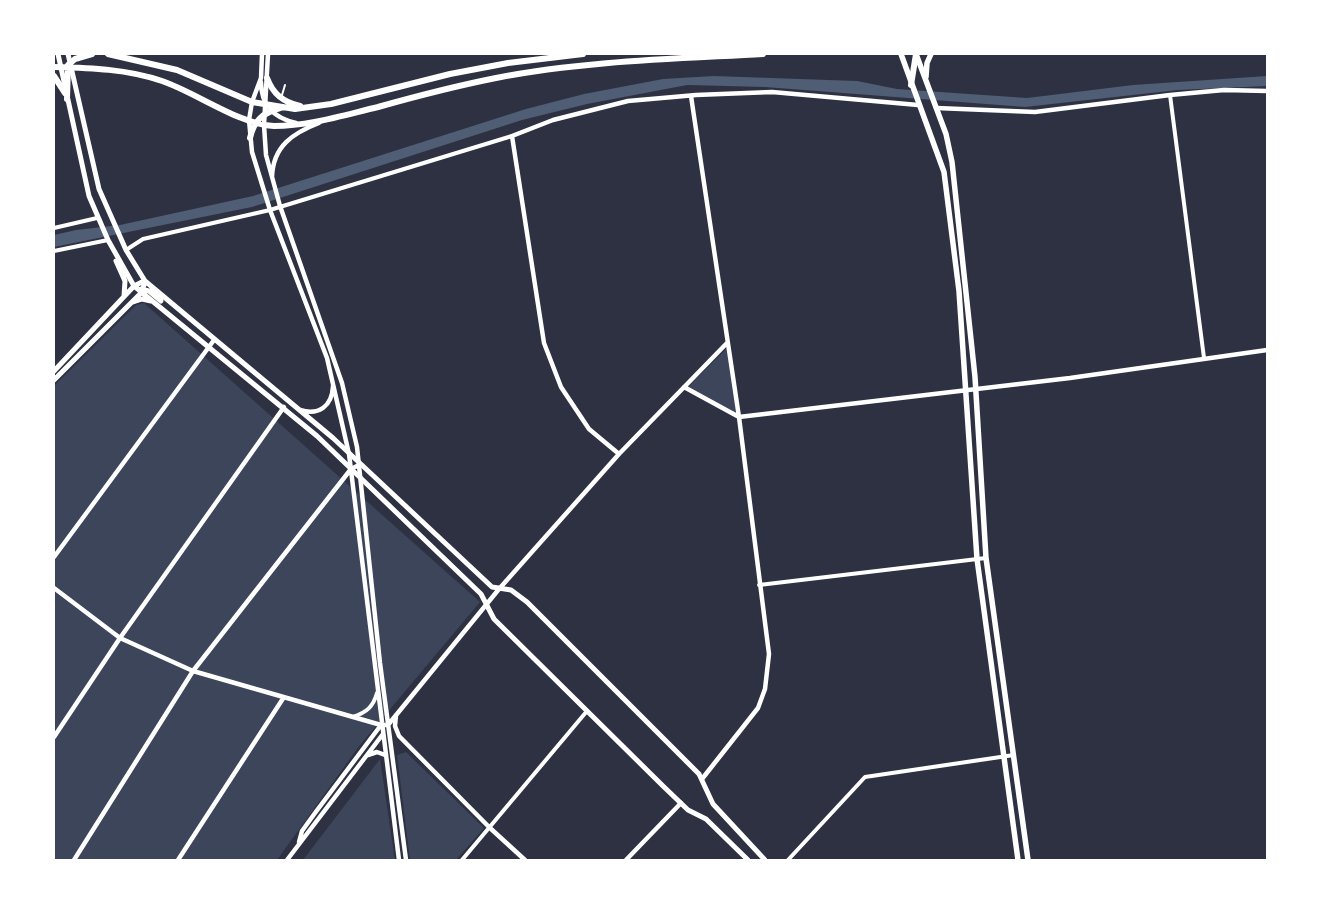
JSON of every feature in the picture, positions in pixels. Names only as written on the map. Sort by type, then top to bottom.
[{"type":"highway","points":[[65,67],[81,56],[92,54]]},
{"type":"highway","points":[[108,54],[127,55],[176,70],[252,102],[279,108],[311,108],[460,72],[508,63],[584,54]]},
{"type":"highway","points":[[65,67],[110,69],[162,81],[264,125],[300,124],[332,119],[454,86],[508,76],[622,63],[763,54]]},
{"type":"highway","points":[[911,85],[916,54]]},
{"type":"highway","points":[[65,67],[67,98]]},
{"type":"highway","points":[[54,76],[60,82],[67,98]]},
{"type":"highway","points":[[264,78],[273,91],[281,98],[292,104],[311,108]]},
{"type":"highway","points":[[252,121],[279,108]]},
{"type":"highway","points":[[250,138],[252,121]]},
{"type":"main road","points":[[65,67],[68,54]]},
{"type":"main road","points":[[900,54],[944,172],[959,291],[977,559],[1018,860]]},
{"type":"main road","points":[[916,54],[935,105],[952,162],[967,288],[986,558],[1028,860]]},
{"type":"main road","points":[[926,82],[927,63],[931,54]]},
{"type":"main road","points":[[57,57],[65,67],[77,96],[90,158],[108,213],[126,250],[145,280],[349,454],[489,584],[499,589],[512,590],[527,602],[702,779],[713,804],[765,860]]},
{"type":"main road","points":[[67,98],[84,178],[97,218],[124,281],[124,299]]},
{"type":"main road","points":[[108,240],[139,289],[208,348],[284,407],[351,469],[481,594],[494,620],[680,803],[688,810],[706,819],[748,860]]},
{"type":"main road","points":[[54,380],[126,306],[145,280]]},
{"type":"main road","points":[[54,371],[124,299],[139,289],[149,291],[184,319],[198,326]]},
{"type":"main road","points":[[126,306],[142,299],[156,303]]},
{"type":"street","points":[[262,54],[268,112],[264,125],[266,155],[272,183],[342,383],[359,465],[388,725],[406,860]]},
{"type":"street","points":[[252,121],[252,102],[264,78],[268,54]]},
{"type":"street","points":[[935,105],[1036,112],[1170,94],[1224,90],[1267,91]]},
{"type":"street","points":[[126,250],[143,239],[270,210],[512,136],[553,120],[628,101],[772,92],[918,104]]},
{"type":"street","points":[[1170,94],[1204,358]]},
{"type":"street","points":[[691,96],[739,418],[768,654],[765,688],[754,715],[702,779]]},
{"type":"street","points":[[268,112],[300,124]]},
{"type":"street","points":[[272,183],[273,165],[282,146],[304,129],[332,119]]},
{"type":"street","points":[[512,136],[544,343],[561,387],[588,428],[619,454]]},
{"type":"street","points":[[250,138],[270,210],[333,377],[349,454],[399,860]]},
{"type":"street","points":[[54,228],[97,218]]},
{"type":"street","points":[[54,251],[108,240]]},
{"type":"street","points":[[54,557],[214,340]]},
{"type":"street","points":[[287,860],[383,734],[397,711],[485,605],[619,454],[727,343]]},
{"type":"street","points":[[684,387],[739,418],[1267,350]]},
{"type":"street","points":[[299,410],[315,412],[324,408],[332,395],[333,377]]},
{"type":"street","points":[[54,737],[120,638],[284,407]]},
{"type":"street","points":[[74,860],[193,671],[351,469],[359,465]]},
{"type":"street","points":[[759,585],[986,558]]},
{"type":"street","points":[[54,588],[120,638],[193,671],[381,725],[388,725]]},
{"type":"street","points":[[353,716],[369,710],[374,703],[377,693]]},
{"type":"street","points":[[178,860],[284,697]]},
{"type":"street","points":[[397,711],[395,726],[400,736],[490,828],[525,860]]},
{"type":"street","points":[[462,860],[588,711]]},
{"type":"street","points":[[299,842],[302,831],[310,819],[381,725]]},
{"type":"street","points":[[367,755],[377,752],[385,755]]},
{"type":"street","points":[[788,860],[865,777],[1014,755]]},
{"type":"street","points":[[626,860],[680,803]]},
{"type":"lane","points":[[283,119],[279,108],[286,85]]},
{"type":"shaded area","points":[[714,76],[857,81],[897,89],[1027,98],[1133,85],[1267,76],[1267,86],[1178,90],[1025,107],[765,87],[687,85],[587,104],[522,120],[252,207],[54,247],[54,235],[76,230],[120,225],[253,196],[526,109],[584,94],[663,79]]},
{"type":"shaded area","points":[[144,303],[480,602],[360,745],[277,860],[54,860],[54,386],[136,305]]},
{"type":"shaded area","points":[[730,345],[741,419],[686,389]]},
{"type":"shaded area","points":[[406,752],[484,828],[456,860],[410,860],[397,755]]},
{"type":"shaded area","points":[[380,759],[395,860],[303,860]]}]
